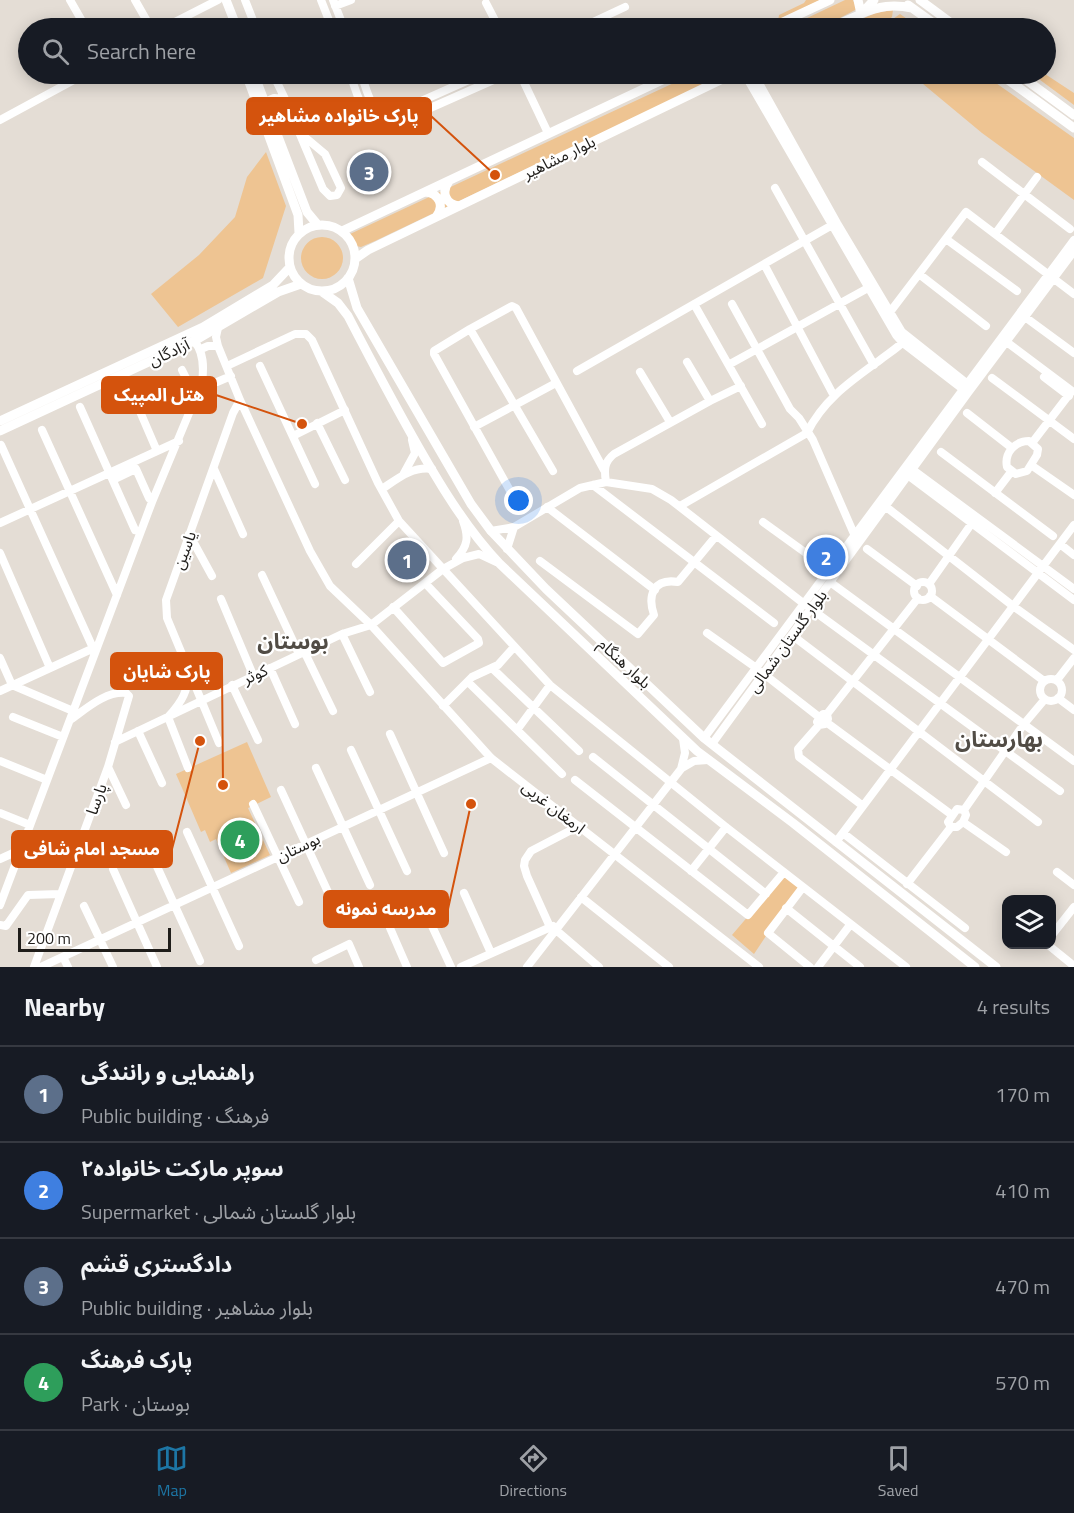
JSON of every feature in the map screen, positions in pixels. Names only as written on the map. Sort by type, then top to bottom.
[{"type":"main road","points":[[219,0],[226,18]]},
{"type":"main road","points":[[226,0],[233,18]]},
{"type":"main road","points":[[791,18],[830,0]]},
{"type":"main road","points":[[858,0],[861,14]]},
{"type":"main road","points":[[861,14],[874,0]]},
{"type":"main road","points":[[902,0],[926,18]]},
{"type":"main road","points":[[920,0],[944,18]]},
{"type":"main road","points":[[852,18],[877,7],[895,5],[912,8]]},
{"type":"main road","points":[[250,84],[298,215],[299,233]]},
{"type":"main road","points":[[258,84],[307,212],[318,224]]},
{"type":"main road","name":"بلوار مشاهیر","points":[[342,231],[654,84]]},
{"type":"main road","name":"بلوار مشاهیر","points":[[355,259],[436,217],[711,84]]},
{"type":"main road","points":[[1014,84],[1074,128]]},
{"type":"main road","points":[[1032,84],[1074,115]]},
{"type":"main road","points":[[449,181],[445,188],[446,197],[451,203],[459,206]]},
{"type":"main road","points":[[425,192],[433,194],[439,200],[440,209],[436,217]]},
{"type":"main road","points":[[318,224],[328,225],[342,231],[352,243],[355,259],[348,278],[336,288],[321,291],[301,284],[294,276],[290,267],[289,251],[299,233],[318,224]]},
{"type":"main road","name":"آزادگان","points":[[0,421],[182,337],[224,315],[273,285],[290,267]]},
{"type":"main road","name":"بلوار هنگام","points":[[348,278],[357,308],[471,504],[507,549],[546,589],[704,738],[996,967]]},
{"type":"main road","name":"آزادگان","points":[[0,431],[194,341],[279,292],[301,284]]},
{"type":"main road","name":"بلوار هنگام","points":[[321,291],[338,303],[348,316],[411,434],[480,544],[683,739],[897,903],[975,967]]},
{"type":"main road","points":[[376,370],[389,363]]},
{"type":"main road","points":[[586,647],[596,636]]},
{"type":"main road","points":[[897,903],[903,894]]},
{"type":"main road","points":[[959,953],[966,943]]},
{"type":"street","points":[[65,0],[75,18]]},
{"type":"street","points":[[70,0],[80,18]]},
{"type":"street","points":[[135,0],[145,18]]},
{"type":"street","points":[[183,18],[219,0]]},
{"type":"street","points":[[245,0],[252,18]]},
{"type":"street","points":[[321,0],[328,18]]},
{"type":"street","points":[[340,18],[334,3],[351,0]]},
{"type":"street","points":[[486,3],[494,18]]},
{"type":"street","points":[[601,18],[625,7]]},
{"type":"street","points":[[0,120],[67,84]]},
{"type":"street","points":[[278,84],[323,189],[330,196],[337,195],[341,188],[325,154],[300,133]]},
{"type":"street","points":[[354,84],[364,111],[371,120],[381,125],[392,125],[484,84]]},
{"type":"street","points":[[365,84],[373,106],[378,111],[390,115],[460,84]]},
{"type":"street","points":[[525,84],[548,134]]},
{"type":"street","points":[[750,84],[888,315]]},
{"type":"street","points":[[759,84],[868,288],[905,340],[967,388]]},
{"type":"street","points":[[265,102],[274,98],[285,99]]},
{"type":"street","points":[[982,162],[1070,229]]},
{"type":"street","points":[[995,234],[1037,177]]},
{"type":"street","points":[[775,188],[874,365]]},
{"type":"street","points":[[888,315],[966,212],[1074,294]]},
{"type":"street","points":[[577,371],[834,224]]},
{"type":"street","points":[[946,238],[1017,291]]},
{"type":"street","points":[[1002,341],[1025,317],[1074,240]]},
{"type":"street","points":[[1002,341],[1051,276],[1074,251]]},
{"type":"street","points":[[764,264],[834,396]]},
{"type":"street","points":[[919,274],[986,326]]},
{"type":"street","points":[[730,364],[868,288]]},
{"type":"street","points":[[694,304],[762,424]]},
{"type":"street","points":[[732,304],[790,409],[799,418],[813,440],[854,534]]},
{"type":"street","points":[[513,496],[434,351],[514,306],[604,470],[606,482]]},
{"type":"street","points":[[1025,317],[1074,353]]},
{"type":"street","points":[[201,349],[218,346],[216,337],[218,328]]},
{"type":"street","points":[[470,329],[553,471]]},
{"type":"street","points":[[227,366],[295,334],[306,334],[312,340],[399,521],[550,685],[670,783],[906,967]]},
{"type":"street","points":[[680,507],[807,433],[819,412],[834,396],[905,340]]},
{"type":"street","points":[[0,905],[95,647],[202,382],[204,372],[201,349],[194,341]]},
{"type":"street","points":[[1002,341],[1072,393],[1032,443]]},
{"type":"street","name":"بلوار گلستان شمالی","points":[[712,744],[830,582],[864,529],[1002,341]]},
{"type":"street","name":"ارمغان غربی","points":[[218,346],[240,400],[320,571],[330,586],[371,625],[491,758],[759,967]]},
{"type":"street","points":[[687,362],[710,401]]},
{"type":"street","points":[[260,366],[315,484]]},
{"type":"street","points":[[182,370],[196,398]]},
{"type":"street","points":[[640,372],[670,422]]},
{"type":"street","points":[[202,382],[217,382],[231,376]]},
{"type":"street","points":[[992,378],[1074,440]]},
{"type":"street","points":[[474,427],[556,383]]},
{"type":"street","points":[[604,470],[606,461],[614,454],[741,386]]},
{"type":"street","points":[[132,393],[157,451]]},
{"type":"street","name":"یاسین","points":[[219,743],[167,618],[166,600],[240,400]]},
{"type":"street","points":[[80,406],[135,530]]},
{"type":"street","points":[[293,435],[345,410]]},
{"type":"street","points":[[967,413],[1012,448]]},
{"type":"street","points":[[317,423],[345,480]]},
{"type":"street","points":[[42,430],[117,595]]},
{"type":"street","points":[[403,475],[415,453],[411,434]]},
{"type":"street","points":[[111,477],[179,441]]},
{"type":"street","points":[[1019,442],[1032,443],[1038,449],[1031,465],[1022,473],[1011,472],[1006,461],[1012,448],[1019,442]]},
{"type":"street","points":[[1,445],[95,647]]},
{"type":"street","points":[[941,452],[1053,536]]},
{"type":"street","points":[[1031,465],[1074,495]]},
{"type":"street","points":[[382,489],[403,475],[424,468],[432,469]]},
{"type":"street","points":[[0,523],[70,490],[136,469],[148,498]]},
{"type":"street","points":[[214,469],[243,534]]},
{"type":"street","points":[[907,470],[972,523],[1074,590]]},
{"type":"street","points":[[907,470],[1041,570],[1074,600]]},
{"type":"street","name":"بلوار گلستان شمالی","points":[[704,738],[854,534],[864,529],[885,506],[907,470]]},
{"type":"street","points":[[995,493],[1011,472]]},
{"type":"street","points":[[491,531],[514,527],[580,488],[606,482],[652,489],[680,507],[803,603],[1060,790]]},
{"type":"street","points":[[593,485],[774,623]]},
{"type":"street","points":[[885,506],[1013,606],[1074,650]]},
{"type":"street","points":[[547,507],[655,590]]},
{"type":"street","name":"کوثر","points":[[451,564],[462,553],[468,537],[459,513]]},
{"type":"street","points":[[356,564],[399,521]]},
{"type":"street","points":[[763,522],[828,569]]},
{"type":"street","points":[[929,584],[972,523]]},
{"type":"street","points":[[836,842],[1074,525]]},
{"type":"street","points":[[507,549],[514,527]]},
{"type":"street","points":[[189,534],[212,576]]},
{"type":"street","points":[[540,561],[635,633],[640,633],[654,615],[650,603],[655,590],[663,583],[678,582],[716,536]]},
{"type":"street","points":[[1060,544],[1074,555]]},
{"type":"street","points":[[867,549],[917,586]]},
{"type":"street","points":[[0,553],[50,668]]},
{"type":"street","name":"کوثر","points":[[115,742],[342,634],[371,625],[451,564],[479,554],[500,564]]},
{"type":"street","points":[[262,575],[333,711]]},
{"type":"street","points":[[830,582],[1074,761]]},
{"type":"street","points":[[923,582],[929,584],[932,590],[930,596],[925,600],[918,598],[915,593],[917,586],[923,582]]},
{"type":"street","points":[[393,608],[445,663],[479,643],[478,639],[425,583]]},
{"type":"street","points":[[930,596],[1044,681]]},
{"type":"street","points":[[221,598],[253,675]]},
{"type":"street","points":[[863,806],[799,757],[798,749],[854,682],[918,598]]},
{"type":"street","points":[[707,633],[952,814]]},
{"type":"street","points":[[342,634],[370,692]]},
{"type":"street","points":[[797,639],[1038,822]]},
{"type":"street","points":[[0,691],[95,647]]},
{"type":"street","points":[[443,706],[477,673],[492,668],[514,647]]},
{"type":"street","points":[[0,658],[12,685],[73,711]]},
{"type":"street","points":[[1056,680],[1074,658]]},
{"type":"street","points":[[188,666],[186,693],[168,717],[188,768]]},
{"type":"street","points":[[270,668],[295,724]]},
{"type":"street","points":[[492,668],[579,751]]},
{"type":"street","points":[[1056,680],[1061,686],[1058,698],[1045,699],[1040,687],[1044,681],[1056,680]]},
{"type":"street","points":[[468,682],[562,774]]},
{"type":"street","points":[[232,685],[258,740]]},
{"type":"street","points":[[518,730],[550,685]]},
{"type":"street","name":"پارسا","points":[[34,967],[108,767],[129,696],[126,693],[107,696],[69,721]]},
{"type":"street","points":[[1058,698],[1074,710]]},
{"type":"street","points":[[951,826],[957,827],[963,822],[966,815],[964,810],[983,780],[1045,699]]},
{"type":"street","points":[[13,717],[63,737]]},
{"type":"street","points":[[714,724],[716,729],[723,729]]},
{"type":"street","points":[[138,731],[162,783]]},
{"type":"street","points":[[390,734],[444,853]]},
{"type":"street","points":[[681,769],[685,753],[683,739]]},
{"type":"street","points":[[351,750],[407,871]]},
{"type":"street","points":[[592,756],[766,894]]},
{"type":"street","name":"بوستان","points":[[41,967],[491,758]]},
{"type":"street","points":[[528,967],[555,927],[681,769],[694,761],[708,760]]},
{"type":"street","points":[[0,761],[47,780]]},
{"type":"street","points":[[108,767],[126,805]]},
{"type":"street","points":[[316,768],[370,885]]},
{"type":"street","points":[[575,780],[748,915],[784,872]]},
{"type":"street","points":[[281,790],[333,903]]},
{"type":"street","points":[[254,804],[299,902]]},
{"type":"street","points":[[951,826],[948,822],[952,814],[957,809],[964,810]]},
{"type":"street","points":[[0,813],[30,825]]},
{"type":"street","points":[[963,822],[1006,852]]},
{"type":"street","points":[[579,826],[531,851],[524,866],[527,876],[555,927],[599,967]]},
{"type":"street","points":[[907,884],[951,826]]},
{"type":"street","points":[[691,871],[726,827]]},
{"type":"street","points":[[187,832],[239,946]]},
{"type":"street","points":[[843,833],[965,928]]},
{"type":"street","points":[[0,859],[22,849]]},
{"type":"street","points":[[149,849],[200,961]]},
{"type":"street","points":[[113,869],[157,967]]},
{"type":"street","points":[[1057,872],[1074,885]]},
{"type":"street","points":[[803,887],[768,933],[810,967]]},
{"type":"street","points":[[464,893],[491,954]]},
{"type":"street","points":[[0,925],[6,926],[28,895],[60,894]]},
{"type":"street","points":[[581,897],[669,967]]},
{"type":"street","points":[[84,906],[113,967]]},
{"type":"street","points":[[786,908],[860,967]]},
{"type":"street","points":[[1056,930],[1074,908]]},
{"type":"street","points":[[425,911],[451,967]]},
{"type":"street","points":[[818,967],[850,925]]},
{"type":"street","points":[[461,967],[555,927]]},
{"type":"street","points":[[390,928],[407,967]]},
{"type":"street","points":[[316,960],[349,944],[359,967]]},
{"type":"street","points":[[42,946],[47,957],[60,959],[68,967]]},
{"type":"street","points":[[1052,949],[1074,966]]},
{"type":"shaded area","points":[[806,0],[820,0],[784,18],[778,18],[779,15]]},
{"type":"shaded area","points":[[845,0],[853,0],[857,9],[840,18],[807,18]]},
{"type":"shaded area","points":[[893,10],[891,18],[864,18],[875,13]]},
{"type":"shaded area","points":[[900,14],[906,18],[894,18]]},
{"type":"shaded area","points":[[1056,81],[1074,93],[1074,105],[1046,84],[1056,84]]},
{"type":"shaded area","points":[[672,84],[705,84],[361,247],[356,246],[350,234]]},
{"type":"shaded area","points":[[923,84],[997,84],[1074,138],[1074,200],[982,133]]},
{"type":"shaded area","points":[[266,152],[286,206],[263,278],[178,327],[151,294],[199,255],[235,217],[247,177]]},
{"type":"shaded area","points":[[322,237],[330,238],[337,243],[342,250],[342,266],[337,273],[330,278],[322,279],[314,278],[307,273],[302,266],[301,258],[302,250],[307,243],[314,238]]},
{"type":"shaded area","points":[[247,742],[271,797],[248,808],[270,855],[231,873],[216,839],[210,842],[205,830],[201,832],[176,774]]},
{"type":"shaded area","points":[[784,874],[800,885],[754,954],[732,935]]},
{"type":"place","name":"دادگستری قشم","points":[[369,172]]},
{"type":"place","name":"پارک خانواده مشاهیر","points":[[495,175]]},
{"type":"place","name":"هتل المپیک","points":[[302,424]]},
{"type":"place","name":"سوپر ماركت خانواده٢","points":[[826,557]]},
{"type":"place","name":"راهنمایی و رانندگی","points":[[407,560]]},
{"type":"place","name":"مسجد امام شافی","points":[[200,741]]},
{"type":"place","name":"پارک شایان","points":[[223,785]]},
{"type":"place","name":"مدرسه نمونه","points":[[471,804]]},
{"type":"place","name":"پارک فرهنگ","points":[[240,840]]},
{"type":"district","name":"بوستان","points":[[293,641]]},
{"type":"district","name":"بهارستان","points":[[999,739]]}]
